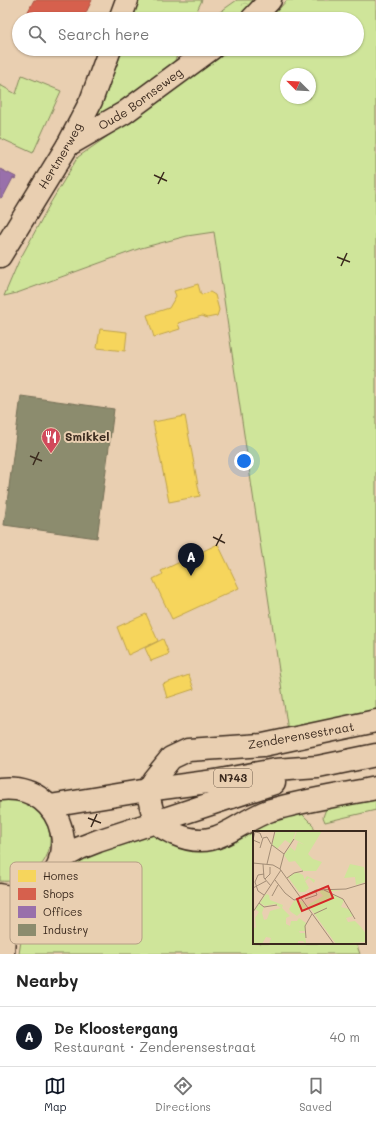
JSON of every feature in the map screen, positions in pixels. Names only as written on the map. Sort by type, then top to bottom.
[{"type":"street","points":[[123,12],[127,0]]},
{"type":"street","points":[[259,12],[270,0]]},
{"type":"street","name":"Hertmerweg","points":[[1,252],[68,145],[91,102],[107,56]]},
{"type":"street","name":"Oude Bornseweg","points":[[68,145],[124,113],[202,56]]},
{"type":"street","name":"Zenderensestraat","points":[[147,790],[171,758],[188,750],[263,745],[376,721]]},
{"type":"street","name":"N743","points":[[60,859],[80,848],[318,767],[376,755]]},
{"type":"street","name":"N743","points":[[50,806],[147,790],[215,781],[275,770],[318,767]]},
{"type":"street","points":[[0,789],[14,788],[27,792],[40,798],[50,806],[62,831],[63,845],[59,862]]},
{"type":"street","points":[[147,790],[156,822],[166,830],[185,838],[212,840],[270,811],[309,801],[376,788]]},
{"type":"street","points":[[3,896],[3,954]]},
{"type":"green space","points":[[139,0],[202,0],[196,12],[135,12]]},
{"type":"green space","points":[[237,0],[263,0],[250,12],[220,12]]},
{"type":"green space","points":[[287,0],[376,0],[376,714],[288,731],[214,232],[187,236],[141,248],[17,293],[4,296],[18,263],[51,202],[78,157],[222,56],[364,56],[364,12],[276,12]]},
{"type":"green space","points":[[120,56],[177,56],[169,74],[94,122]]},
{"type":"green space","points":[[22,75],[61,91],[33,153],[0,138],[0,85],[16,94]]},
{"type":"green space","points":[[376,794],[376,810],[325,822],[323,817],[327,806]]},
{"type":"green space","points":[[18,799],[37,810],[47,824],[50,837],[49,849],[43,862],[10,862],[10,880],[0,881],[0,800]]},
{"type":"green space","points":[[299,811],[313,825],[315,831],[253,831],[253,944],[356,944],[360,954],[19,954],[21,944],[142,944],[142,862],[75,862],[88,852],[148,835],[165,837]]},
{"type":"building: Homes","points":[[198,284],[201,295],[210,292],[215,295],[219,310],[217,316],[207,318],[202,316],[178,323],[180,329],[154,337],[147,315],[169,308],[176,296],[174,291]]},
{"type":"building: Homes","points":[[100,329],[127,332],[125,351],[97,348]]},
{"type":"building: Homes","points":[[185,416],[200,496],[169,502],[153,422]]},
{"type":"building: Homes","points":[[218,544],[239,588],[172,619],[153,579],[163,574],[161,571]]},
{"type":"building: Homes","points":[[146,614],[158,641],[128,655],[117,627]]},
{"type":"building: Homes","points":[[163,639],[169,654],[151,661],[145,648]]},
{"type":"building: Homes","points":[[189,675],[194,689],[167,698],[163,684]]},
{"type":"building: Shops","points":[[34,0],[92,0],[86,12],[28,12]]},
{"type":"building: Offices","points":[[0,169],[16,177],[15,179],[13,178],[3,197],[0,198]]},
{"type":"building: Industry","points":[[21,396],[114,409],[97,538],[4,525]]},
{"type":"place","name":"Smikkel","points":[[51,454]]},
{"type":"place","name":"De Kloostergang","points":[[191,576]]}]
